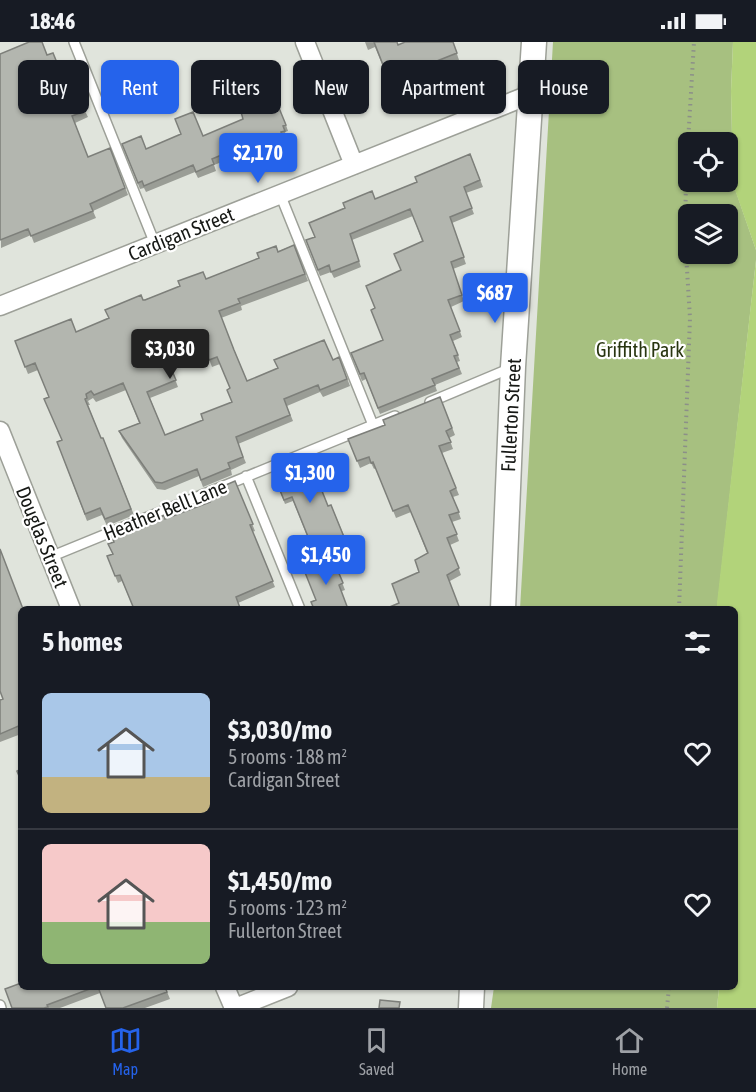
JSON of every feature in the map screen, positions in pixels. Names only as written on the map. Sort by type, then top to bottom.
[{"type":"main road","name":"Fullerton Street","points":[[532,60],[534,42]]},
{"type":"main road","name":"Fullerton Street","points":[[503,606],[513,367],[528,114]]},
{"type":"main road","points":[[471,1008],[472,990]]},
{"type":"street","points":[[305,42],[354,165]]},
{"type":"street","name":"Cardigan Street","points":[[0,306],[518,99]]},
{"type":"street","name":"Douglas Street","points":[[0,431],[70,606]]},
{"type":"street","points":[[226,990],[234,1008],[280,990]]},
{"type":"lane","points":[[74,42],[155,244]]},
{"type":"lane","points":[[280,194],[373,424]]},
{"type":"lane","points":[[416,407],[513,367]]},
{"type":"lane","name":"Heather Bell Lane","points":[[50,557],[406,411]]},
{"type":"lane","points":[[246,476],[299,606]]},
{"type":"path","points":[[679,606],[690,318],[686,176],[694,42]]},
{"type":"path","points":[[668,1008],[669,990]]},
{"type":"green space","name":"Griffith Park","points":[[553,42],[733,42],[732,132],[678,132],[678,192],[736,192],[756,250],[717,606],[520,606],[549,114],[609,114],[609,60],[552,60]]},
{"type":"green space","points":[[494,990],[719,990],[717,1008],[491,1008]]},
{"type":"shaded area","points":[[733,42],[756,42],[756,250],[736,192],[738,192],[738,132],[732,132]]},
{"type":"shaded area","points":[[756,260],[756,1008],[717,1008],[719,990],[738,990],[738,606],[717,606]]},
{"type":"building","points":[[29,42],[42,42],[47,55],[53,53],[56,60],[18,60],[18,114],[77,114],[72,116],[88,157],[110,148],[125,188],[90,204],[93,211],[31,236],[28,229],[0,240],[0,54]]},
{"type":"building","points":[[374,42],[397,42],[398,45],[405,42],[453,42],[457,53],[439,60],[381,60]]},
{"type":"building","points":[[191,113],[194,114],[203,136],[243,119],[242,114],[281,113],[286,125],[283,126],[285,131],[281,132],[284,140],[264,148],[260,139],[212,159],[214,164],[196,172],[193,165],[144,186],[142,181],[138,183],[122,144],[141,136],[146,149],[181,134],[175,119]]},
{"type":"building","points":[[470,154],[480,180],[464,187],[472,208],[450,217],[464,257],[451,262],[462,295],[448,300],[460,331],[450,335],[458,355],[454,356],[459,368],[432,379],[435,385],[378,408],[364,373],[360,374],[351,353],[383,340],[371,310],[375,308],[366,286],[401,270],[394,254],[423,241],[410,209],[350,234],[359,261],[331,272],[329,265],[318,270],[306,240],[315,237],[309,223],[345,208],[343,203],[372,191],[375,199],[417,182],[415,177]]},
{"type":"building","points":[[294,245],[305,274],[238,299],[240,303],[219,311],[247,381],[278,368],[274,360],[324,340],[333,360],[339,357],[347,379],[320,390],[318,385],[284,399],[290,415],[236,437],[243,457],[228,463],[230,468],[201,480],[197,469],[162,483],[155,482],[119,431],[140,423],[123,383],[94,395],[91,391],[86,394],[85,399],[131,509],[105,519],[100,508],[85,514],[57,442],[62,440],[44,399],[49,397],[35,363],[25,367],[15,341],[71,319],[76,332],[109,318],[105,310],[141,295],[145,300],[180,286],[178,281],[203,272],[206,279],[259,258],[257,253],[276,246],[278,252]],"holes":[[[203,345],[209,360],[217,357],[230,388],[227,390],[232,402],[201,414],[203,420],[165,435],[147,392],[176,380],[167,359]]]},
{"type":"building","points":[[440,397],[452,428],[446,431],[451,442],[439,446],[456,488],[450,491],[459,512],[449,515],[457,534],[447,538],[459,568],[447,575],[459,606],[392,606],[399,603],[392,584],[419,572],[415,560],[428,553],[408,505],[393,511],[373,462],[371,463],[369,457],[357,461],[348,439],[385,425],[383,420]]},
{"type":"building","points":[[310,461],[328,506],[331,505],[344,537],[313,549],[292,497],[284,500],[274,476]]},
{"type":"building","points":[[235,481],[273,581],[236,597],[239,606],[133,606],[120,575],[115,576],[107,556],[113,554],[108,544],[114,542],[110,532],[136,521],[140,525],[164,515],[165,519],[210,502],[208,498],[222,492],[212,491]]},
{"type":"building","points":[[0,549],[22,606],[18,606],[18,726],[0,734],[0,700],[3,699],[0,691]]},
{"type":"building","points":[[333,559],[343,583],[339,585],[347,606],[313,606],[311,602],[316,600],[304,570]]},
{"type":"building","points":[[18,984],[18,990],[87,990],[44,1008],[12,1008],[5,989]]},
{"type":"building","points":[[99,990],[166,990],[167,992],[123,1008],[106,1008]]},
{"type":"building","points":[[380,1000],[400,1002],[399,1008],[379,1008]]}]
